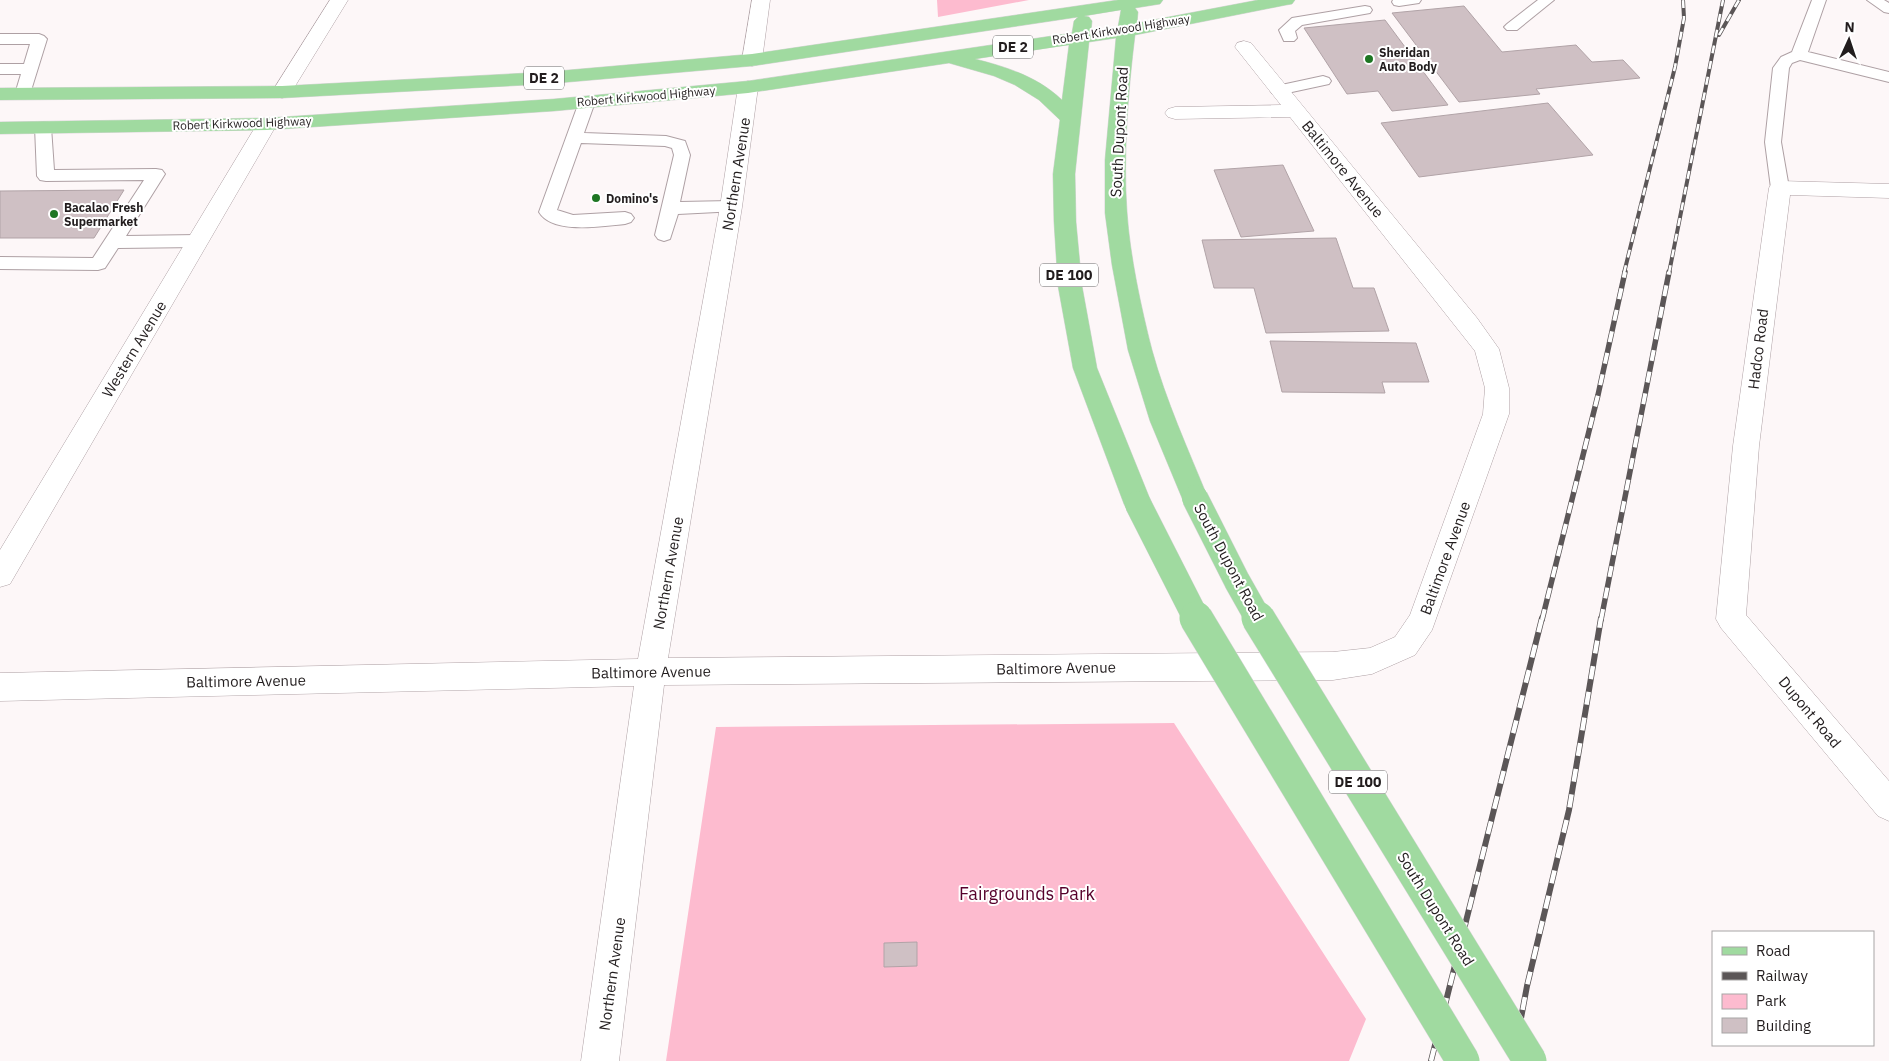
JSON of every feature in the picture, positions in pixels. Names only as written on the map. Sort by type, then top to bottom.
[{"type":"main road","name":"Robert Kirkwood Highway","points":[[2,128],[267,124],[587,102],[750,73],[1085,5],[1154,0]]},
{"type":"main road","name":"Robert Kirkwood Highway","points":[[0,94],[282,92],[546,78],[750,73],[945,57],[1126,31],[1286,0]]},
{"type":"main road","name":"South Dupont Road","points":[[1131,2],[1126,31],[1115,160],[1116,213],[1123,265],[1140,350],[1163,421],[1195,498],[1236,581],[1530,1061]]},
{"type":"main road","name":"DE 100","points":[[1085,5],[1077,56],[1064,174],[1065,222],[1070,286],[1085,368],[1138,504],[1188,605],[1463,1061]]},
{"type":"main road","points":[[945,57],[988,68],[1019,79],[1043,94],[1070,119]]},
{"type":"main road","points":[[267,124],[291,110],[312,102],[410,94],[468,82]]},
{"type":"main road","points":[[2,128],[79,111],[238,105],[282,92]]},
{"type":"street","points":[[282,92],[339,0]]},
{"type":"street","name":"Northern Avenue","points":[[600,1061],[652,672],[731,208],[761,0]]},
{"type":"street","name":"Baltimore Avenue","points":[[0,687],[652,672],[1333,666],[1372,661],[1405,646],[1422,621],[1496,414],[1497,388],[1487,349],[1474,330],[1244,47]]},
{"type":"street","points":[[1175,113],[1296,110]]},
{"type":"street","name":"Western Avenue","points":[[0,575],[267,124]]},
{"type":"street","points":[[1780,188],[1889,192]]},
{"type":"street","name":"Hadco Road","points":[[1731,619],[1746,446],[1780,188]]},
{"type":"street","name":"Dupont Road","points":[[1731,619],[1889,805]]},
{"type":"lane","points":[[1512,27],[1547,0]]},
{"type":"lane","points":[[1799,55],[1819,0]]},
{"type":"lane","points":[[1874,0],[1889,9]]},
{"type":"lane","points":[[1289,38],[1287,30],[1296,21],[1365,10]]},
{"type":"lane","points":[[0,39],[39,39],[23,94]]},
{"type":"lane","points":[[1780,188],[1772,142],[1781,68],[1786,60],[1799,55],[1889,76]]},
{"type":"lane","points":[[0,69],[30,69]]},
{"type":"lane","points":[[1278,90],[1323,81]]},
{"type":"lane","points":[[587,102],[548,212],[558,219],[572,221],[625,218]]},
{"type":"lane","points":[[0,263],[98,264],[156,174],[46,176],[43,127]]},
{"type":"lane","points":[[575,138],[666,141],[679,144],[682,155],[664,235]]},
{"type":"lane","points":[[670,208],[731,208]]},
{"type":"lane","points":[[113,242],[198,241]]},
{"type":"green space","points":[[937,0],[1029,0],[938,17]]},
{"type":"green space","name":"Fairgrounds Park","points":[[1174,723],[1366,1019],[1349,1061],[666,1061],[716,727]]},
{"type":"building","points":[[1464,6],[1502,52],[1576,45],[1592,62],[1623,60],[1640,78],[1536,89],[1540,94],[1459,102],[1392,13]]},
{"type":"building","name":"Sheridan Auto Body","points":[[1385,20],[1448,105],[1392,111],[1378,91],[1347,94],[1304,28]]},
{"type":"building","points":[[1548,103],[1593,155],[1419,177],[1381,123]]},
{"type":"building","points":[[1283,165],[1314,231],[1241,237],[1214,170]]},
{"type":"building","name":"Bacalao Fresh Supermarket","points":[[124,190],[94,238],[0,238],[0,191]]},
{"type":"building","points":[[1336,238],[1353,288],[1374,288],[1389,331],[1266,333],[1254,288],[1214,288],[1202,240]]},
{"type":"building","points":[[1270,341],[1416,343],[1429,382],[1382,382],[1385,393],[1282,392]]},
{"type":"building","points":[[917,942],[917,966],[884,967],[884,943]]},
{"type":"railway","points":[[1624,273],[1675,67],[1684,18],[1683,0]]},
{"type":"railway","points":[[1669,273],[1723,0]]},
{"type":"railway","points":[[1719,35],[1739,0]]},
{"type":"railway","points":[[1542,620],[1598,395],[1625,272]]},
{"type":"railway","points":[[1601,620],[1669,272]]},
{"type":"railway","points":[[1431,1061],[1542,618]]},
{"type":"railway","points":[[1513,1061],[1527,986],[1569,810],[1601,618]]},
{"type":"place","name":"Sheridan Auto Body","points":[[1369,59]]},
{"type":"place","name":"Domino's","points":[[596,198]]},
{"type":"place","name":"Bacalao Fresh Supermarket","points":[[54,214]]}]
